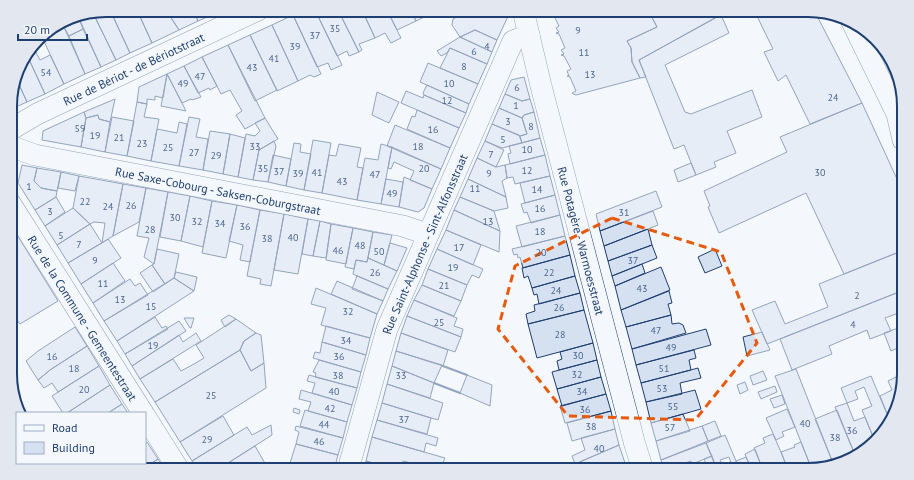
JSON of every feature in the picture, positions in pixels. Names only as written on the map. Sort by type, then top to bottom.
[{"type":"street","name":"Rue de Bériot - de Bériotstraat","points":[[17,126],[37,114],[243,17]]},
{"type":"street","name":"Rue Potagère - Warmoesstraat","points":[[525,17],[586,260],[641,463]]},
{"type":"street","points":[[857,32],[897,112]]},
{"type":"street","name":"Rue Saint-Alphonse - Sint-Alfonsstraat","points":[[350,463],[387,329],[512,41],[529,35]]},
{"type":"street","name":"Rue Saxe-Cobourg - Saksen-Coburgstraat","points":[[17,149],[35,155],[404,226],[427,234]]},
{"type":"street","name":"Rue de la Commune - Gemeentestraat","points":[[17,213],[142,412]]},
{"type":"street","points":[[146,418],[175,463]]},
{"type":"highlighted area","points":[[612,218],[721,252],[757,343],[695,420],[568,416],[498,329],[515,266]]},
{"type":"building","points":[[113,17],[140,17],[152,43],[130,53]]},
{"type":"building","points":[[113,17],[130,53],[116,60],[95,18]]},
{"type":"building","points":[[140,17],[171,17],[179,30],[152,43]]},
{"type":"building","points":[[171,17],[196,17],[198,21],[179,30]]},
{"type":"building","points":[[196,17],[207,17],[198,21]]},
{"type":"building","points":[[289,17],[294,17],[321,74],[314,77],[310,75],[298,81],[272,25]]},
{"type":"building","points":[[294,17],[318,17],[342,65],[331,70],[328,63],[317,67]]},
{"type":"building","points":[[318,17],[342,17],[359,52],[349,56],[347,51],[337,56]]},
{"type":"building","points":[[342,17],[365,17],[375,38],[359,44],[362,50],[359,52]]},
{"type":"building","points":[[365,17],[390,17],[401,38],[391,43],[385,33],[375,38]]},
{"type":"building","points":[[390,17],[414,17],[416,21],[397,30]]},
{"type":"building","points":[[414,17],[424,17],[416,21]]},
{"type":"building","points":[[457,17],[508,17],[497,40],[475,30],[460,37],[452,25],[453,19]]},
{"type":"building","points":[[554,17],[652,17],[657,27],[627,41],[631,48],[632,62],[640,78],[576,95],[572,93],[576,91],[570,77],[567,76],[569,76],[567,71],[571,69],[564,56],[561,55],[564,54],[561,50],[565,48],[559,34],[556,33],[559,32],[556,28],[559,26]]},
{"type":"building","points":[[652,17],[716,17],[639,60],[646,77],[640,78],[632,62],[631,48],[627,41],[657,27]]},
{"type":"building","points":[[717,17],[722,17],[729,33],[665,65],[685,112],[691,114],[752,90],[762,117],[727,131],[736,153],[714,162],[716,167],[696,175],[684,145],[674,149],[639,60]]},
{"type":"building","points":[[757,17],[818,18],[862,103],[810,124],[786,75],[778,81],[764,52],[773,49]]},
{"type":"building","points":[[95,18],[116,60],[101,67],[80,21]]},
{"type":"building","points":[[80,21],[83,29],[69,36],[64,28]]},
{"type":"building","points":[[272,25],[298,81],[277,91],[250,35]]},
{"type":"building","points":[[64,28],[85,74],[64,84],[44,42]]},
{"type":"building","points":[[83,29],[101,67],[85,74],[69,36]]},
{"type":"building","points":[[475,30],[497,40],[492,52],[460,37]]},
{"type":"building","points":[[250,35],[277,90],[255,101],[228,45]]},
{"type":"building","points":[[460,37],[492,52],[487,64],[450,48],[447,53],[441,56],[437,51]]},
{"type":"building","points":[[228,45],[265,118],[245,129],[236,115],[242,111],[230,90],[221,94],[202,57]]},
{"type":"building","points":[[450,48],[487,64],[478,84],[440,68]]},
{"type":"building","points":[[35,52],[40,60],[50,55],[64,84],[45,94],[30,61]]},
{"type":"building","points":[[202,57],[217,86],[210,90],[209,88],[198,93],[184,66]]},
{"type":"building","points":[[30,61],[45,94],[27,102],[20,86]]},
{"type":"building","points":[[428,63],[478,84],[469,104],[420,82]]},
{"type":"building","points":[[184,66],[201,97],[182,103],[167,74]]},
{"type":"building","points":[[167,74],[163,98],[155,96],[155,100],[147,99],[147,104],[137,102],[139,87]]},
{"type":"building","points":[[167,74],[182,103],[186,111],[161,106]]},
{"type":"building","points":[[524,77],[530,99],[522,101],[505,94],[511,80]]},
{"type":"building","points":[[427,85],[469,104],[466,113],[424,95],[423,93]]},
{"type":"building","points":[[20,86],[27,102],[17,106]]},
{"type":"building","points":[[406,91],[423,98],[424,95],[466,113],[459,128],[401,103]]},
{"type":"building","points":[[377,92],[399,102],[389,123],[372,115]]},
{"type":"building","points":[[505,94],[522,101],[530,99],[534,112],[524,115],[522,118],[499,108]]},
{"type":"building","points":[[115,99],[110,122],[99,119],[98,115],[86,118],[84,112]]},
{"type":"building","points":[[137,102],[147,104],[144,117],[159,119],[151,161],[127,156]]},
{"type":"building","points":[[862,103],[897,179],[897,253],[844,274],[806,193],[719,233],[708,207],[710,206],[704,191],[787,152],[780,137]]},
{"type":"building","points":[[499,108],[522,118],[527,134],[520,136],[492,124]]},
{"type":"building","points":[[417,110],[459,128],[450,148],[407,129],[412,116],[415,117]]},
{"type":"building","points":[[84,112],[86,118],[81,147],[42,140],[43,131]]},
{"type":"building","points":[[534,112],[540,138],[522,143],[520,136],[527,134],[522,118],[524,115]]},
{"type":"building","points":[[98,115],[99,119],[110,122],[105,152],[81,147],[86,118]]},
{"type":"building","points":[[112,117],[134,121],[127,156],[105,152]]},
{"type":"building","points":[[189,117],[200,119],[196,137],[208,139],[203,170],[179,166]]},
{"type":"building","points":[[265,118],[278,139],[259,150],[253,180],[238,177],[246,134],[255,136],[260,131],[255,123]]},
{"type":"building","points":[[179,122],[187,124],[179,166],[151,161],[157,129],[177,133]]},
{"type":"building","points":[[492,124],[519,135],[522,143],[502,148],[485,141]]},
{"type":"building","points":[[395,125],[450,148],[441,169],[387,146]]},
{"type":"building","points":[[210,131],[230,134],[223,174],[203,170]]},
{"type":"building","points":[[230,134],[245,138],[238,177],[223,174]]},
{"type":"building","points":[[540,138],[545,155],[510,164],[508,154],[511,153],[509,146]]},
{"type":"building","points":[[313,140],[331,143],[322,193],[304,190]]},
{"type":"building","points":[[274,141],[276,146],[268,182],[253,180],[259,150]]},
{"type":"building","points":[[485,141],[504,150],[496,167],[477,158]]},
{"type":"building","points":[[294,143],[301,144],[300,152],[311,154],[304,190],[286,186]]},
{"type":"building","points":[[339,144],[361,148],[357,167],[363,168],[357,200],[322,193],[329,155],[336,156]]},
{"type":"building","points":[[381,144],[392,147],[381,204],[357,200],[365,158],[378,160]]},
{"type":"building","points":[[392,147],[441,169],[432,189],[410,180],[414,171],[394,162],[391,169],[388,168]]},
{"type":"building","points":[[273,155],[291,159],[286,186],[268,182]]},
{"type":"building","points":[[545,155],[550,176],[515,184],[513,177],[507,178],[505,165]]},
{"type":"building","points":[[477,158],[496,167],[505,165],[507,178],[502,181],[506,197],[468,179]]},
{"type":"building","points":[[691,163],[696,175],[678,182],[674,170]]},
{"type":"building","points":[[22,165],[37,168],[34,181],[41,188],[57,191],[56,197],[35,210],[18,183]]},
{"type":"building","points":[[37,168],[61,172],[57,191],[41,188],[34,181]]},
{"type":"building","points":[[61,172],[79,176],[75,191],[58,188]]},
{"type":"building","points":[[79,176],[123,184],[113,236],[102,243],[105,223],[94,222],[90,224],[73,208]]},
{"type":"building","points":[[550,176],[555,195],[525,203],[520,183]]},
{"type":"building","points":[[404,177],[432,189],[424,208],[418,212],[399,207]]},
{"type":"building","points":[[386,179],[403,182],[399,207],[381,204]]},
{"type":"building","points":[[468,179],[506,197],[508,208],[494,211],[460,197]]},
{"type":"building","points":[[123,184],[146,188],[139,222],[113,236]]},
{"type":"building","points":[[146,188],[168,192],[154,264],[144,257],[149,238],[137,236]]},
{"type":"building","points":[[656,191],[662,207],[600,231],[596,214]]},
{"type":"building","points":[[168,192],[190,196],[181,241],[160,237]]},
{"type":"building","points":[[555,195],[560,215],[531,223],[527,212],[524,213],[521,204]]},
{"type":"building","points":[[190,196],[212,201],[203,247],[181,241]]},
{"type":"building","points":[[56,197],[65,212],[45,226],[35,210]]},
{"type":"building","points":[[460,197],[494,211],[500,231],[454,210]]},
{"type":"building","points":[[212,201],[237,205],[226,258],[202,253]]},
{"type":"building","points":[[237,205],[260,210],[250,262],[240,260],[243,245],[229,241]]},
{"type":"building","points":[[73,208],[90,224],[57,245],[45,226]]},
{"type":"building","points":[[260,210],[284,214],[271,286],[260,284],[261,279],[247,276]]},
{"type":"building","points":[[454,210],[500,231],[499,252],[446,230]]},
{"type":"building","points":[[653,211],[658,225],[604,246],[600,231]]},
{"type":"building","points":[[284,214],[308,219],[298,274],[274,270]]},
{"type":"building","points":[[560,215],[565,236],[522,247],[516,226]]},
{"type":"building","points":[[308,219],[320,221],[313,256],[302,254]]},
{"type":"building","points":[[320,221],[331,224],[326,258],[313,256]]},
{"type":"building","points":[[90,224],[102,243],[68,263],[57,245]]},
{"type":"building","points":[[331,224],[353,228],[346,264],[326,260]]},
{"type":"building","points":[[353,228],[373,232],[367,262],[356,260],[354,269],[345,267]]},
{"type":"building","points":[[648,229],[652,245],[608,261],[604,246]]},
{"type":"building","points":[[446,230],[481,245],[473,265],[437,249]]},
{"type":"building","points":[[373,232],[392,235],[384,265],[368,258]]},
{"type":"building","points":[[17,235],[58,301],[20,324],[17,320]]},
{"type":"building","points":[[565,236],[570,255],[523,268],[520,257],[518,258],[517,254],[514,255],[512,249]]},
{"type":"building","points":[[108,239],[121,258],[81,284],[68,263]]},
{"type":"building","points":[[390,243],[407,248],[397,271],[384,265]]},
{"type":"building","points":[[652,245],[657,258],[612,276],[608,261]]},
{"type":"building","points":[[157,249],[179,254],[174,278],[165,284],[152,265],[154,264]]},
{"type":"building","points":[[437,249],[483,269],[479,278],[472,275],[467,285],[428,269]]},
{"type":"building","points":[[715,249],[722,266],[705,273],[698,257]]},
{"type":"building","points":[[897,253],[897,293],[767,344],[752,310],[775,301],[785,324],[828,307],[819,284]]},
{"type":"building","points":[[570,255],[575,276],[532,288],[528,276],[524,278],[522,268]]},
{"type":"building","points":[[368,258],[397,271],[388,289],[353,274],[356,260],[367,262]]},
{"type":"building","points":[[113,263],[125,281],[93,303],[81,284]]},
{"type":"building","points":[[642,264],[645,273],[615,286],[612,276]]},
{"type":"building","points":[[152,265],[165,284],[153,292],[140,273]]},
{"type":"building","points":[[661,267],[670,290],[621,310],[615,286]]},
{"type":"building","points":[[428,269],[467,285],[461,301],[422,285]]},
{"type":"building","points":[[176,272],[197,277],[194,291],[174,278]]},
{"type":"building","points":[[357,276],[388,289],[383,301],[352,289]]},
{"type":"building","points":[[575,276],[580,293],[539,304],[537,294],[534,295],[532,288]]},
{"type":"building","points":[[174,278],[194,291],[117,341],[104,321]]},
{"type":"building","points":[[130,279],[135,286],[140,283],[148,295],[104,321],[93,303]]},
{"type":"building","points":[[337,281],[383,301],[377,314],[331,294]]},
{"type":"building","points":[[422,285],[461,301],[454,316],[414,300]]},
{"type":"building","points":[[316,288],[377,314],[370,338],[321,325],[326,308],[311,304]]},
{"type":"building","points":[[669,291],[672,303],[668,304],[671,315],[626,327],[621,310]]},
{"type":"building","points":[[580,293],[584,310],[528,324],[526,314],[535,311],[534,305]]},
{"type":"building","points":[[897,293],[897,314],[885,318],[891,331],[870,339],[867,330],[829,346],[832,354],[792,370],[780,339]]},
{"type":"building","points":[[414,300],[457,318],[454,326],[463,329],[461,337],[407,316]]},
{"type":"building","points":[[584,310],[593,343],[537,358],[528,324]]},
{"type":"building","points":[[229,315],[236,319],[225,327],[221,320]]},
{"type":"building","points":[[671,315],[672,324],[679,323],[683,325],[686,333],[632,349],[626,327]]},
{"type":"building","points":[[407,316],[461,337],[455,352],[401,333]]},
{"type":"building","points":[[155,317],[162,328],[166,326],[168,329],[125,354],[117,341]]},
{"type":"building","points":[[184,318],[194,318],[191,328],[190,328]]},
{"type":"building","points":[[236,319],[256,333],[244,341],[240,350],[155,402],[140,379],[173,359],[181,371],[204,358],[196,345]]},
{"type":"building","points":[[179,321],[186,331],[132,366],[125,354]]},
{"type":"building","points":[[326,326],[370,338],[366,355],[322,342]]},
{"type":"building","points":[[75,327],[87,346],[50,370],[38,380],[26,361],[38,351]]},
{"type":"building","points":[[897,328],[897,348],[891,351],[884,333]]},
{"type":"building","points":[[706,329],[711,345],[636,365],[632,349]]},
{"type":"building","points":[[762,332],[770,350],[747,356],[743,337]]},
{"type":"building","points":[[196,333],[201,341],[140,379],[132,366],[179,335],[183,342]]},
{"type":"building","points":[[256,333],[261,335],[264,363],[251,371],[240,350],[244,341]]},
{"type":"building","points":[[401,333],[448,350],[443,366],[396,351]]},
{"type":"building","points":[[322,342],[366,355],[361,372],[313,358],[315,352],[320,353]]},
{"type":"building","points":[[593,343],[597,360],[559,370],[557,361],[562,359],[560,352]]},
{"type":"building","points":[[87,346],[99,366],[58,392],[52,383],[44,388],[38,380],[50,370]]},
{"type":"building","points":[[240,350],[251,371],[264,363],[266,388],[180,442],[155,402]]},
{"type":"building","points":[[694,350],[696,358],[689,360],[691,370],[641,383],[636,365]]},
{"type":"building","points":[[396,351],[442,365],[434,383],[392,366]]},
{"type":"building","points":[[319,360],[361,372],[357,388],[315,377],[316,373],[313,372]]},
{"type":"building","points":[[597,360],[601,377],[557,389],[552,372]]},
{"type":"building","points":[[99,366],[110,385],[69,412],[62,412],[52,396]]},
{"type":"building","points":[[392,366],[434,383],[430,398],[387,384]]},
{"type":"building","points":[[698,368],[701,378],[680,383],[682,394],[646,402],[641,383]]},
{"type":"building","points":[[796,369],[832,459],[809,463],[775,376]]},
{"type":"building","points":[[763,371],[767,380],[753,385],[750,376]]},
{"type":"building","points":[[309,375],[357,388],[352,405],[312,393],[315,383],[307,381]]},
{"type":"building","points":[[467,375],[492,385],[490,406],[460,393]]},
{"type":"building","points":[[871,376],[887,414],[873,435],[862,410],[872,406],[864,387],[855,391],[858,399],[847,403],[841,388]]},
{"type":"building","points":[[601,377],[606,394],[562,406],[557,389]]},
{"type":"building","points":[[896,377],[897,378],[894,397],[887,414],[880,396],[892,390],[888,381]]},
{"type":"building","points":[[745,382],[748,390],[740,394],[737,385]]},
{"type":"building","points":[[387,384],[443,403],[438,420],[382,403]]},
{"type":"building","points":[[110,385],[122,404],[110,412],[69,412]]},
{"type":"building","points":[[775,386],[777,392],[761,399],[758,392]]},
{"type":"building","points":[[301,390],[352,405],[347,422],[308,411],[311,402],[299,399]]},
{"type":"building","points":[[695,390],[701,409],[651,423],[646,402]]},
{"type":"building","points":[[606,394],[611,411],[565,423],[560,406]]},
{"type":"building","points":[[782,395],[785,404],[774,408],[770,399]]},
{"type":"building","points":[[382,403],[431,418],[427,434],[377,420]]},
{"type":"building","points":[[847,403],[854,421],[865,417],[873,435],[853,450],[835,407]]},
{"type":"building","points":[[122,404],[127,412],[110,412]]},
{"type":"building","points":[[294,408],[300,410],[299,414],[293,412]]},
{"type":"building","points":[[787,409],[795,427],[782,432],[784,436],[776,440],[766,418]]},
{"type":"building","points":[[305,410],[347,422],[343,438],[300,426]]},
{"type":"building","points":[[837,410],[853,450],[831,459],[815,419]]},
{"type":"building","points":[[611,411],[615,429],[572,441],[567,423]]},
{"type":"building","points":[[683,414],[690,431],[656,441],[651,423]]},
{"type":"building","points":[[223,416],[234,435],[192,461],[180,442]]},
{"type":"building","points":[[377,420],[438,438],[436,446],[426,443],[424,452],[372,437]]},
{"type":"building","points":[[715,421],[721,436],[708,441],[702,426]]},
{"type":"building","points":[[271,425],[272,435],[228,463],[193,463],[192,461],[247,427],[252,435]]},
{"type":"building","points":[[296,426],[343,438],[338,455],[296,444],[299,432],[295,430]]},
{"type":"building","points":[[702,426],[708,441],[661,460],[656,441]]},
{"type":"building","points":[[615,429],[619,445],[575,463],[572,456],[585,450],[581,438]]},
{"type":"building","points":[[773,434],[785,463],[760,463],[754,448],[765,443],[763,438]]},
{"type":"building","points":[[725,435],[737,463],[731,463],[729,457],[720,460],[721,463],[714,463],[706,443]]},
{"type":"building","points":[[372,437],[445,458],[443,463],[411,463],[403,461],[403,463],[373,463],[366,461]]},
{"type":"building","points":[[146,442],[158,459],[152,463],[146,463]]},
{"type":"building","points":[[801,442],[809,463],[785,463],[781,452],[795,447],[794,445]]},
{"type":"building","points":[[706,443],[712,456],[694,463],[692,463],[691,461],[685,463],[662,463],[661,460]]},
{"type":"building","points":[[296,444],[338,455],[336,463],[290,463]]},
{"type":"building","points":[[619,445],[625,463],[577,463]]},
{"type":"building","points":[[255,446],[265,463],[228,463]]},
{"type":"building","points":[[755,449],[760,463],[749,463],[745,454]]},
{"type":"building","points":[[712,456],[714,463],[706,463],[704,459]]},
{"type":"building","points":[[746,457],[749,463],[737,463],[736,461]]},
{"type":"building","points":[[158,459],[161,463],[152,463]]},
{"type":"wall","points":[[443,366],[467,375]]},
{"type":"wall","points":[[434,383],[460,393]]}]
